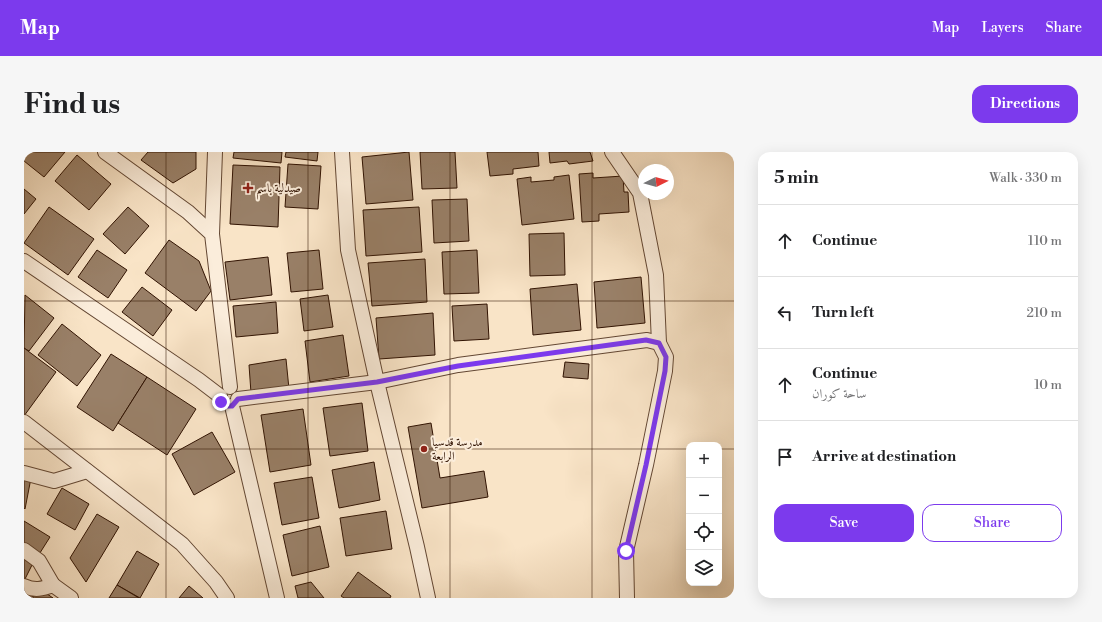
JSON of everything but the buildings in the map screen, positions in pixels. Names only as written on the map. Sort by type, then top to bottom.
[{"type":"street","points":[[105,152],[188,212],[212,234]]},
{"type":"street","points":[[215,152],[212,234],[225,391],[221,402],[226,406],[235,403],[377,382],[458,366],[646,340],[659,343]]},
{"type":"street","points":[[342,152],[348,250],[377,382],[428,598]]},
{"type":"street","points":[[612,152],[640,193],[656,275],[659,343],[666,357],[665,371],[646,465],[626,551],[627,598]]},
{"type":"street","points":[[24,261],[199,380],[225,391]]},
{"type":"street","points":[[235,403],[277,598]]},
{"type":"street","points":[[24,422],[182,544],[216,582],[227,598]]},
{"type":"street","points":[[24,473],[54,481],[88,471]]},
{"type":"street","points":[[24,550],[39,562],[53,585],[71,598]]},
{"type":"street","points":[[24,586],[31,589],[42,589],[53,585]]},
{"type":"place","name":"صيدلية باسم","points":[[248,188]]},
{"type":"place","name":"مدرسة قدسيا الرابعة","points":[[424,449]]},
{"type":"route","points":[[221,402],[226,406],[232,406],[238,399],[377,382],[458,366],[646,340],[659,343],[666,357],[665,371],[646,465],[626,551]]}]
